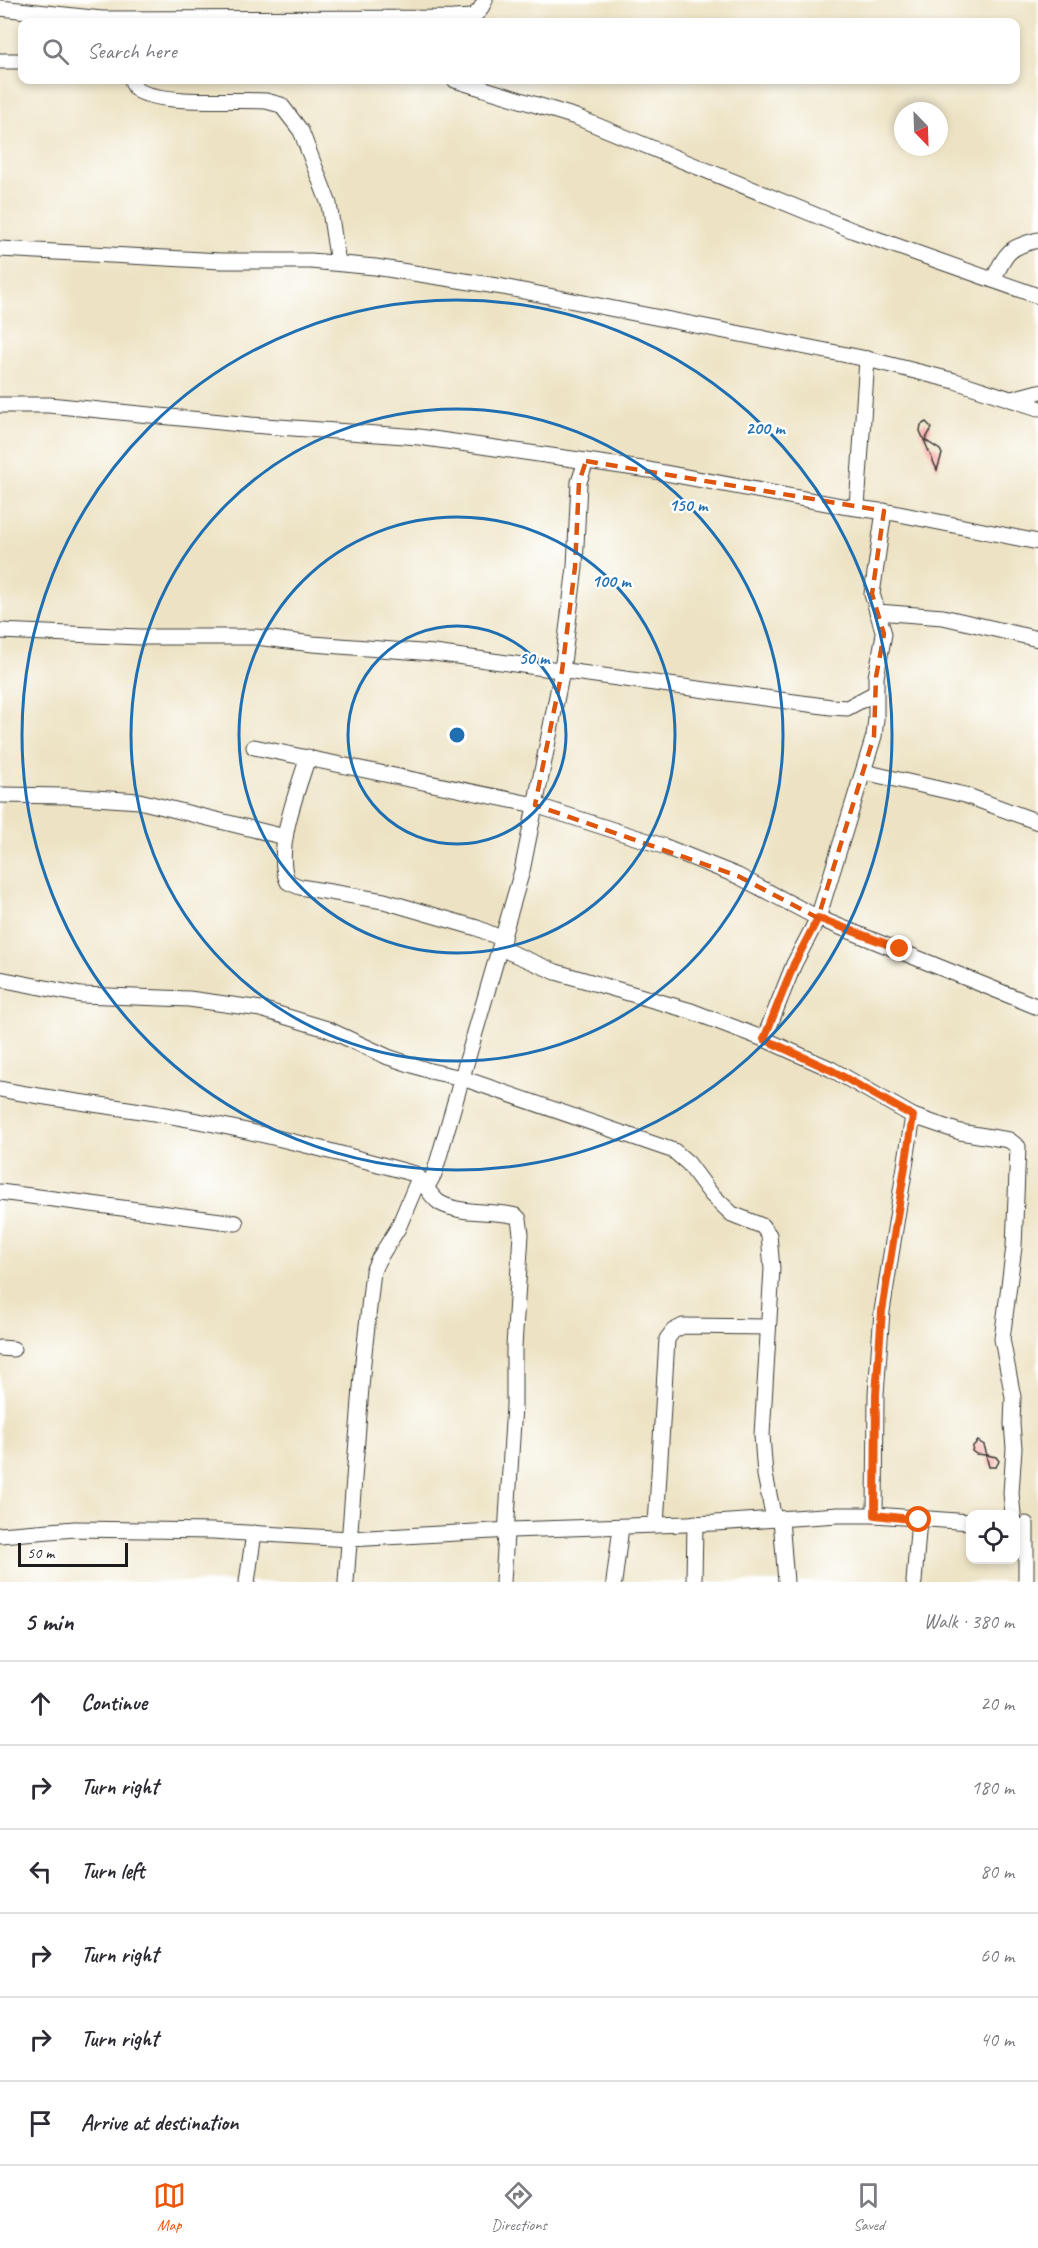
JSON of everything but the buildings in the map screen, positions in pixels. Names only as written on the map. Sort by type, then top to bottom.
[{"type":"street","points":[[453,18],[472,17],[480,10],[485,0]]},
{"type":"street","points":[[1,6],[94,18]]},
{"type":"street","points":[[0,61],[18,61]]},
{"type":"street","points":[[133,84],[140,91],[160,98],[266,101],[281,105],[301,131],[329,204],[338,263]]},
{"type":"street","points":[[468,84],[576,117],[854,231],[1038,296]]},
{"type":"street","points":[[993,280],[1000,264],[1013,248],[1038,240]]},
{"type":"street","points":[[0,249],[220,261],[310,261],[375,267],[503,287],[867,359],[955,381],[1038,408]]},
{"type":"street","points":[[857,507],[867,359]]},
{"type":"street","points":[[1011,399],[1038,392]]},
{"type":"street","points":[[0,405],[49,405],[250,425],[419,437],[586,461],[884,511],[1038,542]]},
{"type":"street","points":[[346,1582],[363,1362],[373,1271],[423,1182],[434,1174],[522,871],[561,671],[575,567],[579,482],[586,461]]},
{"type":"street","points":[[764,1039],[794,964],[818,918],[874,736],[876,677],[884,634],[872,594],[884,511]]},
{"type":"street","points":[[877,612],[944,617],[1038,639]]},
{"type":"street","points":[[0,631],[140,637],[256,637],[434,653],[831,707],[847,708],[875,693]]},
{"type":"street","points":[[254,747],[535,805],[663,846],[738,876],[818,918],[1038,1007]]},
{"type":"street","points":[[308,757],[287,824],[284,874],[288,882],[300,887],[384,901],[477,928],[502,942],[509,952],[556,972],[691,1011],[764,1039],[831,1070],[913,1116],[960,1132],[1009,1140],[1018,1147],[1014,1247],[1002,1339],[1014,1397],[1013,1510]]},
{"type":"street","points":[[864,772],[965,795],[1038,822]]},
{"type":"street","points":[[0,795],[66,796],[139,801],[285,837]]},
{"type":"street","points":[[0,979],[81,995],[189,999],[261,1009],[327,1029],[388,1057],[430,1071],[462,1078],[644,1139],[682,1156],[722,1205],[732,1214],[762,1226],[769,1235],[772,1269],[762,1436],[765,1475],[778,1519],[786,1582]]},
{"type":"street","points":[[0,1089],[193,1119],[405,1172],[423,1182],[434,1198],[449,1206],[516,1216],[519,1219],[521,1234],[503,1582]]},
{"type":"street","points":[[875,1515],[876,1394],[882,1311],[913,1116]]},
{"type":"street","points":[[0,1192],[236,1223]]},
{"type":"street","points":[[657,1525],[668,1339],[673,1331],[683,1326],[768,1327]]},
{"type":"street","points":[[0,1535],[75,1529],[254,1533],[350,1539],[507,1530],[875,1515],[966,1522]]},
{"type":"street","points":[[914,1582],[919,1520]]},
{"type":"street","points":[[694,1582],[695,1523]]},
{"type":"street","points":[[1026,1582],[1027,1525]]},
{"type":"street","points":[[614,1582],[621,1527]]},
{"type":"street","points":[[247,1582],[254,1533]]},
{"type":"highlighted area","points":[[586,461],[884,511],[872,594],[884,634],[876,677],[874,736],[818,918],[738,876],[535,805],[562,671],[575,567],[579,482]]},
{"type":"route","points":[[900,949],[818,918],[794,964],[764,1039],[831,1070],[913,1116],[882,1311],[876,1394],[875,1515],[919,1520]]}]
